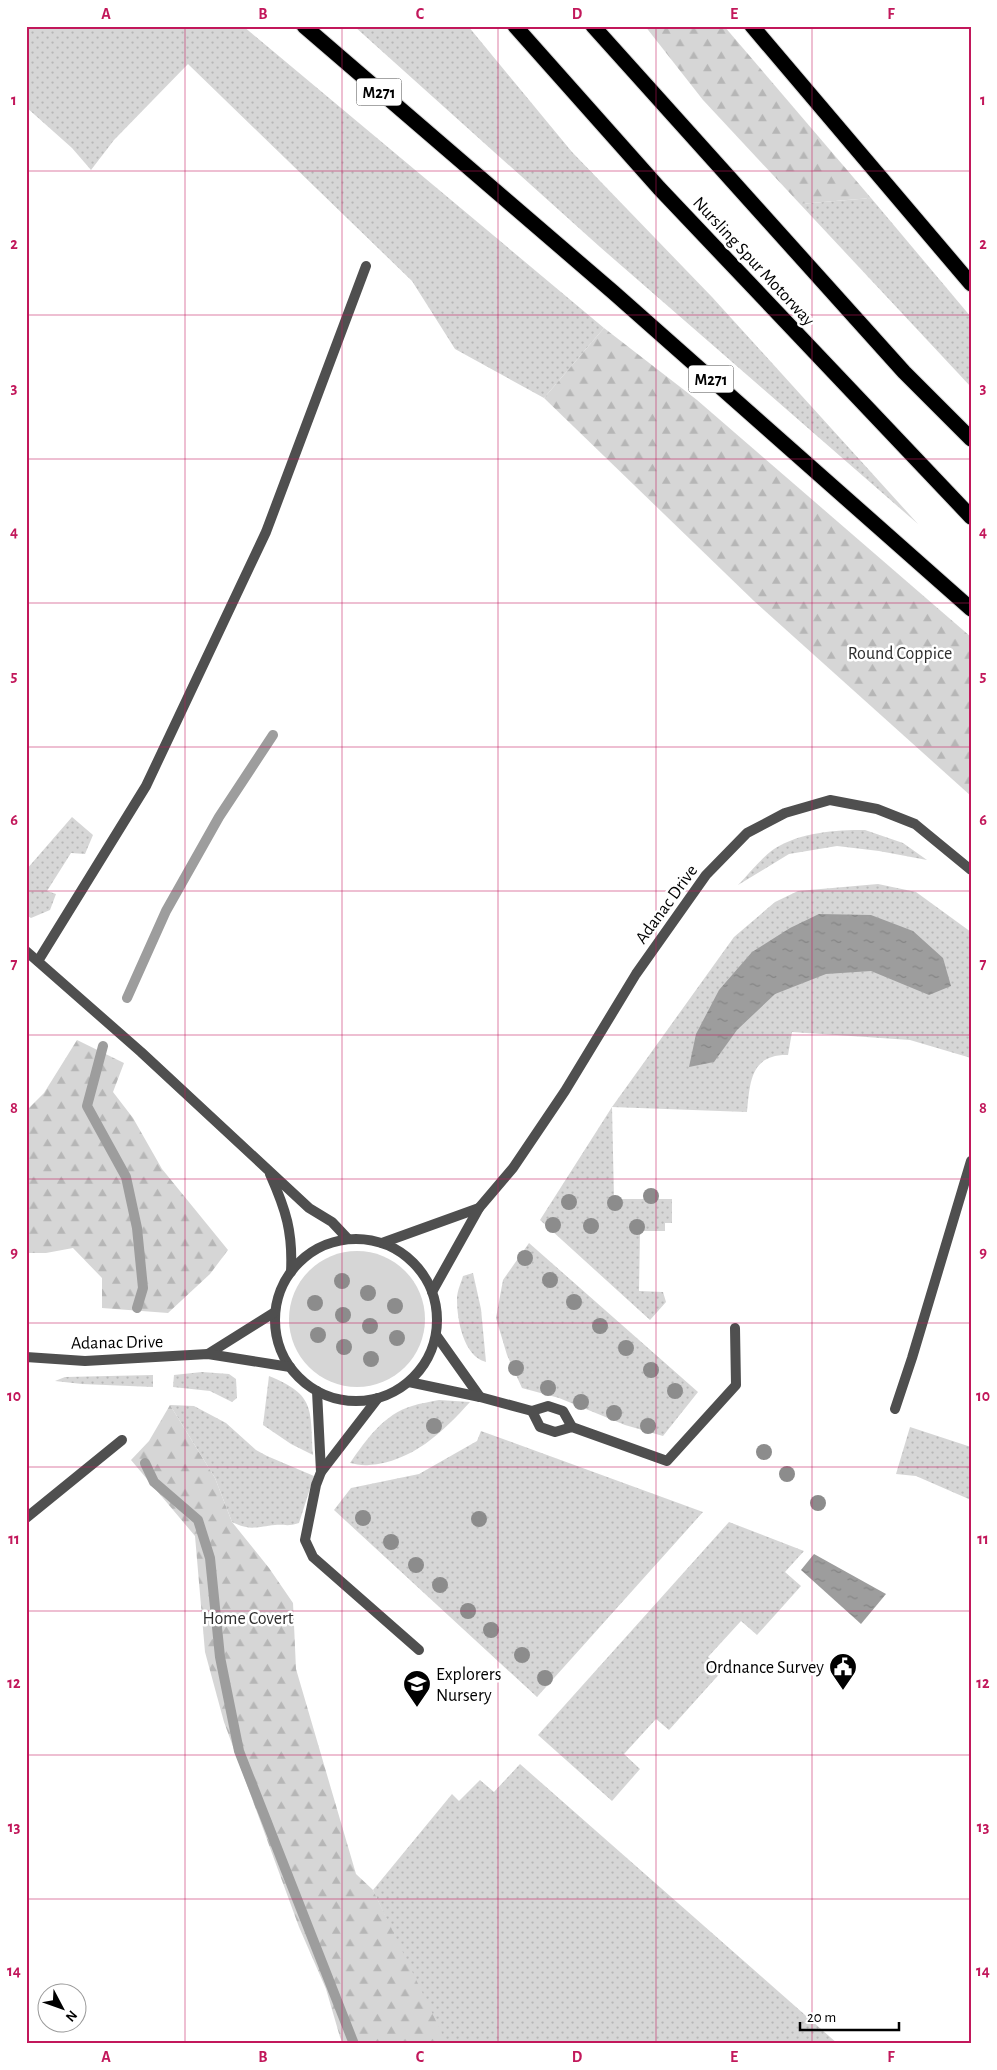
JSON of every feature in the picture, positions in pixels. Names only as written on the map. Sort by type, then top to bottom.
[{"type":"highway","name":"M271","points":[[304,26],[613,292],[971,609]]},
{"type":"highway","name":"Nursling Spur Motorway","points":[[515,26],[659,188],[971,517]]},
{"type":"highway","name":"Nursling Spur Motorway","points":[[592,26],[904,372],[971,439]]},
{"type":"highway","points":[[752,26],[971,284]]},
{"type":"street","points":[[38,961],[146,786],[254,558],[266,532],[366,266]]},
{"type":"street","name":"Adanac Drive","points":[[432,1292],[479,1208],[518,1160],[566,1091],[636,974],[706,875],[747,833],[785,813],[830,800],[877,808],[915,824],[971,870]]},
{"type":"street","points":[[26,951],[141,1052],[309,1208],[332,1222],[348,1239]]},
{"type":"street","points":[[895,1409],[971,1161]]},
{"type":"street","points":[[268,1169],[284,1206],[292,1246],[291,1272]]},
{"type":"street","points":[[382,1243],[479,1208]]},
{"type":"street","points":[[348,1239],[367,1239],[382,1243],[410,1259],[424,1274],[432,1292],[437,1314],[436,1335],[426,1361],[409,1382],[394,1392],[378,1398],[348,1401],[317,1392],[302,1381],[290,1368],[279,1344],[275,1312],[281,1289],[291,1272],[304,1258],[318,1248],[348,1239]]},
{"type":"street","name":"Adanac Drive","points":[[208,1354],[275,1312]]},
{"type":"street","points":[[532,1411],[540,1427],[555,1432],[572,1427],[668,1461],[736,1385],[735,1328]]},
{"type":"street","points":[[436,1335],[480,1397]]},
{"type":"street","name":"Adanac Drive","points":[[26,1356],[85,1361],[208,1354],[290,1368]]},
{"type":"street","points":[[409,1382],[480,1397],[532,1411],[548,1406],[562,1411],[572,1427]]},
{"type":"street","points":[[317,1392],[321,1472]]},
{"type":"street","points":[[378,1398],[321,1472],[316,1485],[305,1540],[313,1556],[418,1650]]},
{"type":"street","points":[[26,1518],[122,1440]]},
{"type":"green space","points":[[26,26],[243,26],[604,328],[544,398],[455,349],[412,281],[188,64],[114,140],[91,170],[72,148],[26,107]]},
{"type":"green space","points":[[354,26],[468,26],[572,152],[712,297],[918,524],[600,247]]},
{"type":"green space","points":[[645,26],[724,26],[871,198],[800,204],[703,100]]},
{"type":"green space","points":[[871,198],[971,317],[971,387],[800,204]]},
{"type":"green space","name":"Round Coppice","points":[[604,328],[697,400],[971,637],[971,796],[754,601],[544,398]]},
{"type":"green space","points":[[72,817],[93,835],[85,854],[71,853],[47,891],[56,894],[50,910],[31,918],[26,915],[26,870]]},
{"type":"green space","points":[[865,830],[903,843],[927,860],[879,851],[837,846],[789,854],[738,885],[764,857],[784,843],[818,833]]},
{"type":"green space","points":[[878,884],[916,892],[971,932],[971,1058],[910,1040],[792,1032],[788,1055],[766,1059],[754,1072],[749,1091],[747,1112],[612,1107],[734,937],[775,902],[798,891]]},
{"type":"green space","points":[[77,1040],[124,1063],[113,1092],[133,1118],[162,1169],[228,1250],[210,1274],[168,1313],[102,1308],[102,1278],[73,1248],[46,1253],[26,1253],[26,1111],[44,1093]]},
{"type":"green space","points":[[612,1107],[614,1199],[672,1199],[672,1223],[665,1223],[665,1231],[640,1231],[639,1291],[663,1292],[666,1302],[650,1320],[540,1220]]},
{"type":"green space","points":[[529,1243],[698,1392],[663,1436],[625,1425],[559,1398],[522,1388],[507,1355],[496,1318],[503,1280]]},
{"type":"green space","points":[[357,1251],[383,1256],[405,1271],[420,1293],[425,1319],[420,1345],[405,1367],[383,1382],[357,1387],[331,1382],[309,1367],[294,1345],[289,1319],[294,1293],[309,1271],[331,1256]]},
{"type":"green space","points":[[473,1273],[481,1309],[486,1362],[478,1358],[467,1345],[458,1316],[458,1290],[463,1276]]},
{"type":"green space","points":[[202,1372],[229,1374],[236,1379],[237,1398],[232,1402],[210,1391],[173,1387],[174,1375]]},
{"type":"green space","points":[[153,1375],[153,1387],[55,1381],[65,1377]]},
{"type":"green space","points":[[269,1376],[295,1390],[308,1405],[313,1455],[291,1444],[263,1425]]},
{"type":"green space","points":[[439,1400],[470,1402],[438,1434],[413,1452],[385,1463],[360,1465],[350,1463],[369,1437],[384,1421],[412,1406]]},
{"type":"green space","points":[[170,1405],[194,1406],[226,1423],[256,1450],[314,1476],[299,1523],[253,1528],[244,1527],[232,1522],[215,1478]]},
{"type":"green space","name":"Home Covert","points":[[170,1405],[215,1478],[232,1522],[269,1568],[293,1603],[296,1669],[356,1874],[373,1890],[447,2044],[343,2044],[326,1989],[299,1927],[224,1722],[205,1652],[195,1536],[131,1460],[149,1441]]},
{"type":"green space","points":[[910,1427],[971,1447],[971,1500],[916,1476],[896,1474]]},
{"type":"green space","points":[[481,1431],[703,1512],[537,1697],[334,1510],[351,1488],[419,1474],[477,1441]]},
{"type":"green space","points":[[729,1522],[804,1551],[785,1572],[801,1586],[757,1635],[741,1621],[708,1657],[723,1670],[669,1730],[656,1719],[624,1754],[640,1769],[612,1801],[538,1735]]},
{"type":"green space","points":[[520,1764],[838,2044],[444,2044],[373,1890],[452,1794],[459,1801],[480,1780],[494,1792]]},
{"type":"water","points":[[819,914],[871,915],[913,931],[943,958],[951,986],[929,995],[871,971],[826,974],[775,994],[737,1030],[714,1062],[689,1067],[696,1034],[719,990],[752,952],[790,928]]},
{"type":"water","points":[[814,1554],[886,1594],[861,1624],[801,1570]]},
{"type":"waterway","points":[[127,998],[166,911],[219,817],[273,735]]},
{"type":"waterway","points":[[103,1046],[87,1106],[126,1177],[137,1228],[143,1288],[137,1308]]},
{"type":"waterway","points":[[145,1463],[154,1482],[198,1520],[210,1558],[220,1657],[239,1751],[354,2044]]},
{"type":"place","name":"Ordnance Survey","points":[[843,1691]]},
{"type":"place","name":"Explorers Nursery","points":[[417,1708]]}]
